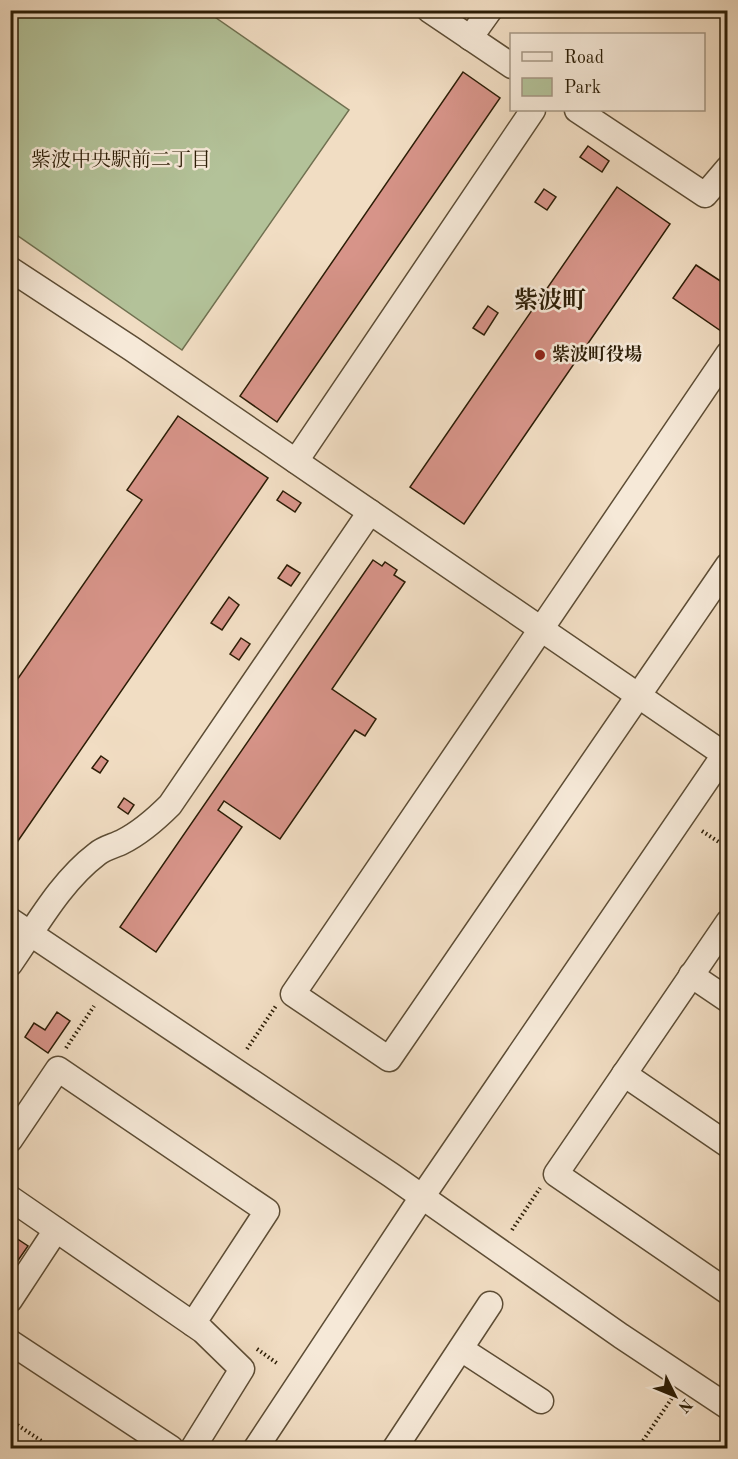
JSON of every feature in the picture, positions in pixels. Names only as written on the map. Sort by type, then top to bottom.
[{"type":"street","points":[[429,10],[510,65]]},
{"type":"street","points":[[470,38],[490,10]]},
{"type":"street","points":[[296,461],[532,111]]},
{"type":"street","points":[[579,111],[705,195],[728,168]]},
{"type":"street","points":[[10,269],[726,754],[422,1197],[256,1449]]},
{"type":"street","points":[[728,354],[539,628],[293,994],[389,1059],[728,565]]},
{"type":"street","points":[[10,964],[55,899],[83,866],[99,852],[137,834],[170,805],[370,512]]},
{"type":"street","points":[[10,920],[422,1197],[621,1336],[728,1407]]},
{"type":"street","points":[[728,922],[556,1174],[728,1292]]},
{"type":"street","points":[[691,975],[728,1000]]},
{"type":"street","points":[[10,1140],[58,1069],[267,1211],[193,1324]]},
{"type":"street","points":[[624,1074],[728,1145]]},
{"type":"street","points":[[10,1198],[204,1331],[242,1369],[193,1449]]},
{"type":"street","points":[[10,1300],[56,1230]]},
{"type":"street","points":[[395,1449],[490,1304]]},
{"type":"street","points":[[10,1342],[171,1449]]},
{"type":"street","points":[[460,1349],[541,1401]]},
{"type":"path","points":[[702,831],[728,849]]},
{"type":"path","points":[[247,1049],[280,999],[293,994]]},
{"type":"path","points":[[58,1069],[59,1060],[94,1006]]},
{"type":"path","points":[[512,1230],[545,1181],[556,1174]]},
{"type":"path","points":[[256,1348],[278,1364]]},
{"type":"path","points":[[638,1449],[672,1398]]},
{"type":"path","points":[[10,1420],[52,1449]]},
{"type":"green space","points":[[11,10],[206,11],[349,110],[182,350],[11,231]]},
{"type":"building","points":[[463,72],[500,98],[277,422],[240,396]]},
{"type":"building","points":[[588,146],[609,161],[602,172],[580,157]]},
{"type":"building","name":"紫波町役場","points":[[617,187],[670,224],[464,524],[410,487]]},
{"type":"building","points":[[544,189],[556,197],[547,210],[535,202]]},
{"type":"building","points":[[696,265],[728,286],[728,322],[721,331],[673,298]]},
{"type":"building","points":[[488,306],[498,313],[484,335],[473,328]]},
{"type":"building","points":[[178,416],[268,478],[11,851],[10,690],[142,500],[127,490]]},
{"type":"building","points":[[283,491],[301,503],[295,512],[277,500]]},
{"type":"building","points":[[373,560],[382,566],[385,562],[397,570],[394,575],[405,582],[332,689],[376,719],[365,736],[355,730],[280,839],[224,801],[218,810],[242,827],[156,952],[120,927]]},
{"type":"building","points":[[287,565],[300,573],[291,586],[278,578]]},
{"type":"building","points":[[229,597],[239,605],[222,630],[211,623]]},
{"type":"building","points":[[241,638],[250,644],[239,660],[230,654]]},
{"type":"building","points":[[101,756],[108,761],[100,773],[92,768]]},
{"type":"building","points":[[124,798],[134,805],[128,814],[118,807]]},
{"type":"building","points":[[57,1012],[70,1021],[48,1053],[25,1037],[34,1023],[45,1030]]},
{"type":"building","points":[[10,1234],[28,1246],[10,1272]]},
{"type":"place","name":"紫波町役場","points":[[540,355]]},
{"type":"district","name":"紫波中央駅前二丁目","points":[[121,161]]},
{"type":"district","name":"紫波町","points":[[550,302]]}]
